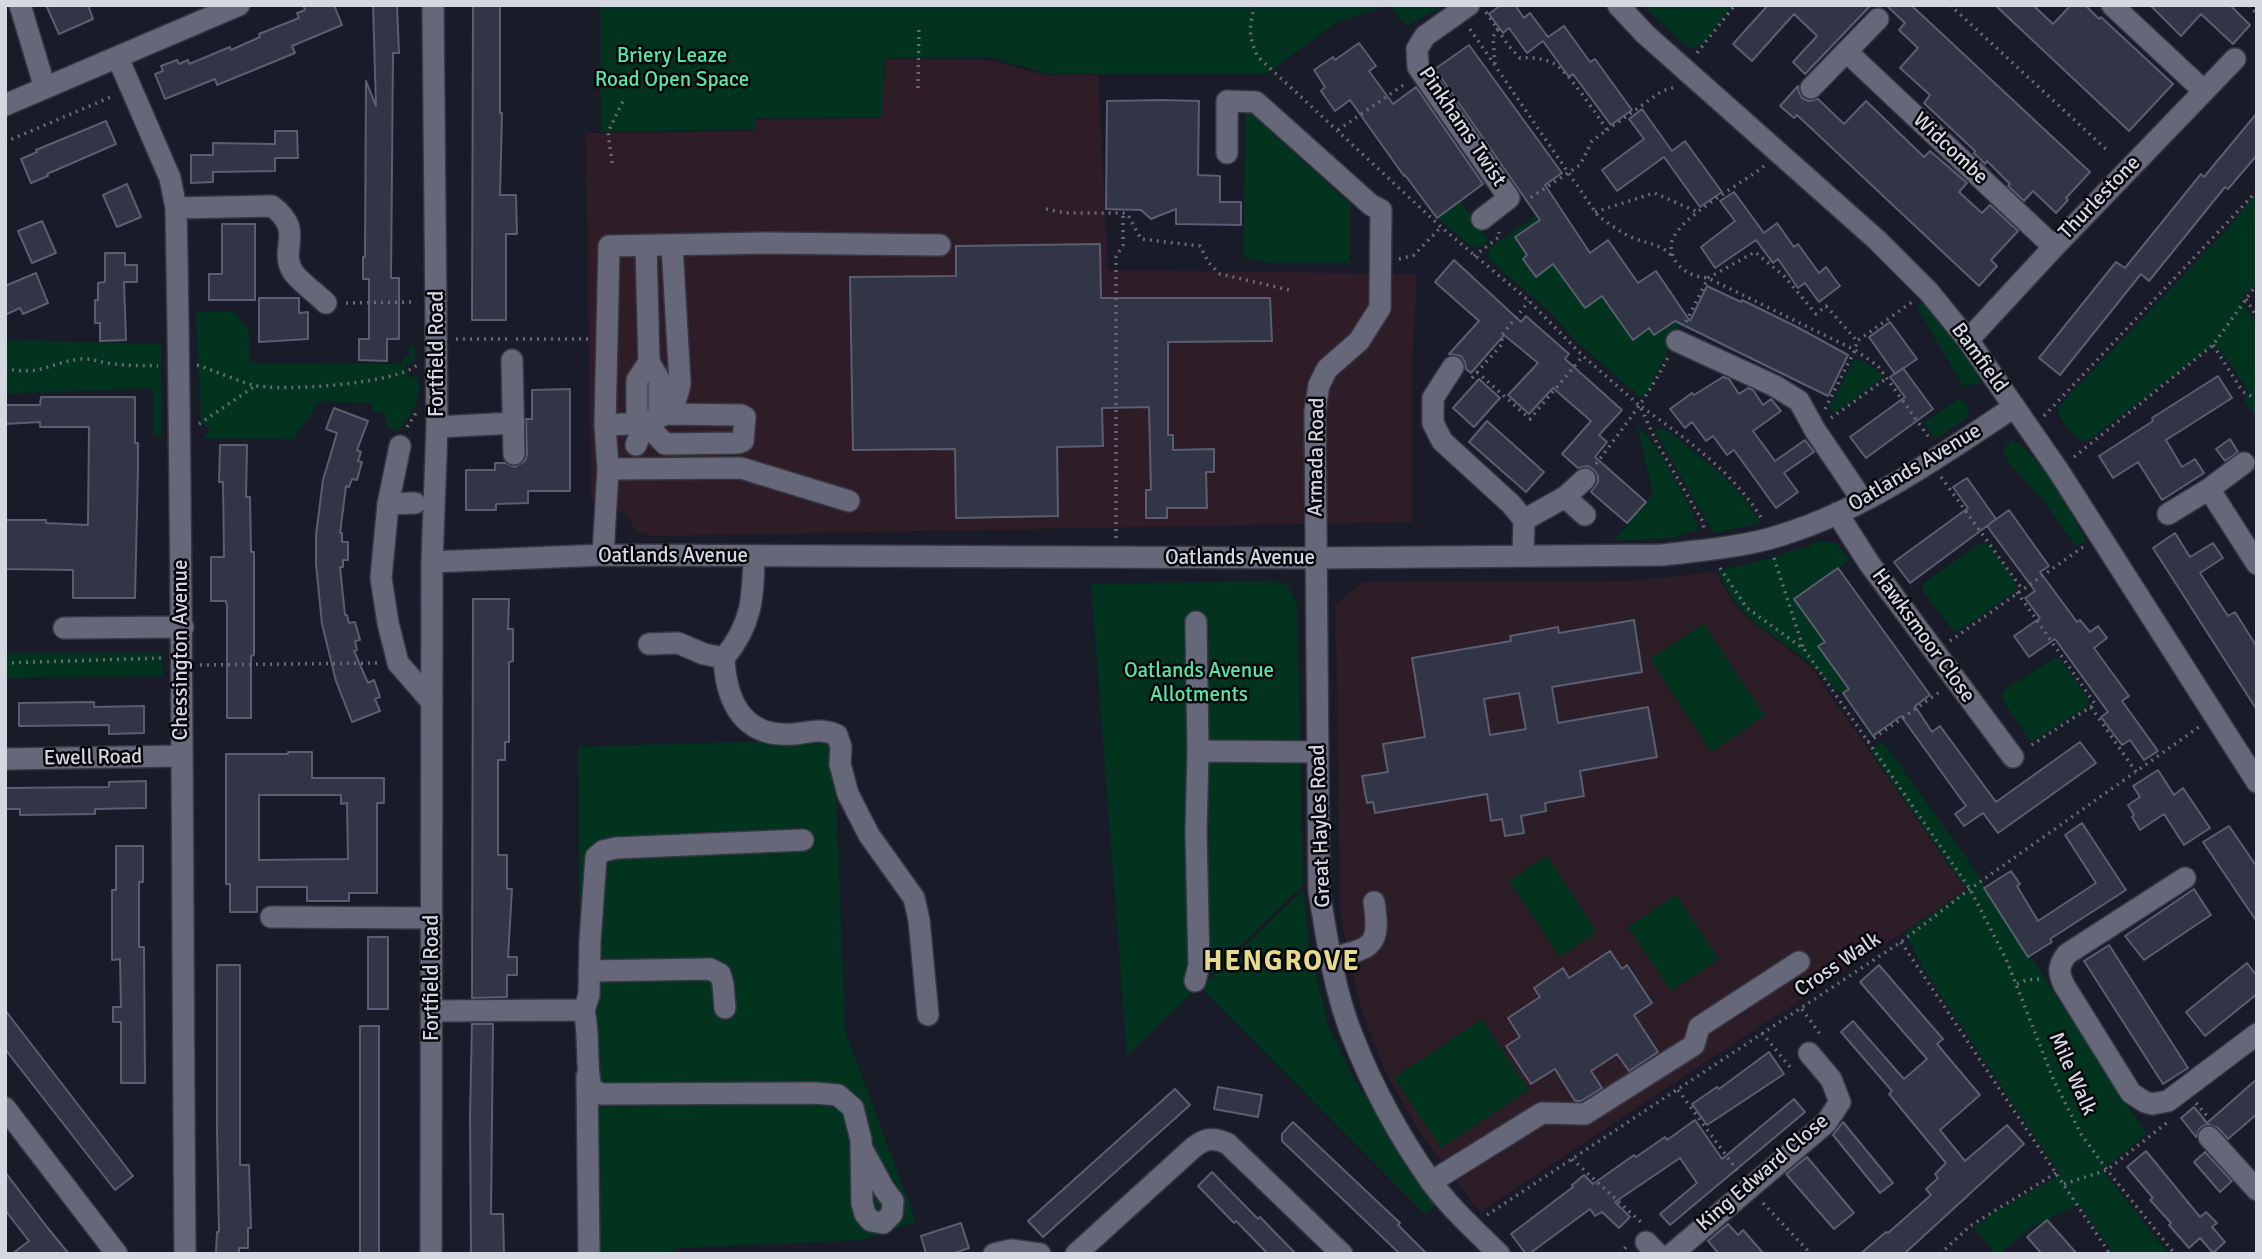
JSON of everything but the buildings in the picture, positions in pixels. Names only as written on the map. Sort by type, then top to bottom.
[{"type":"street","points":[[20,5],[45,88]]},
{"type":"street","points":[[5,105],[239,5]]},
{"type":"street","name":"Fortfield Road","points":[[431,1254],[432,562],[437,428],[433,5]]},
{"type":"street","name":"Bamfield","points":[[1618,5],[1645,34],[1877,240],[1929,292],[1968,340],[2058,470],[2257,782]]},
{"type":"street","points":[[2112,5],[2204,91]]},
{"type":"street","name":"Pinkhams Twist","points":[[1464,9],[1425,36],[1417,49],[1418,67],[1509,198],[1482,219]]},
{"type":"street","points":[[1811,88],[1878,19]]},
{"type":"street","name":"Widcombe","points":[[1847,52],[2054,247]]},
{"type":"street","name":"Chessington Avenue","points":[[118,58],[170,178],[176,208],[183,627],[181,756],[185,1254]]},
{"type":"street","name":"Thurlestone","points":[[1968,340],[2235,59]]},
{"type":"street","name":"Armada Road","points":[[1227,153],[1227,101],[1256,102],[1371,205],[1381,210],[1380,308],[1359,341],[1327,369],[1319,385],[1315,411],[1316,558]]},
{"type":"street","points":[[176,208],[272,206],[283,214],[290,226],[290,262],[293,273],[326,303]]},
{"type":"street","points":[[603,555],[608,469],[605,425],[609,246],[765,243],[940,245]]},
{"type":"street","points":[[636,445],[652,419],[678,396],[680,383],[672,245]]},
{"type":"street","points":[[646,246],[649,362],[659,379],[652,419]]},
{"type":"street","points":[[1677,341],[1775,386],[1799,401],[1815,430],[1863,501]]},
{"type":"street","points":[[512,360],[514,454]]},
{"type":"street","points":[[1453,367],[1433,398],[1433,423],[1442,441],[1511,504],[1524,520],[1523,555]]},
{"type":"street","name":"Oatlands Avenue","points":[[432,562],[603,555],[1316,558],[1661,555],[1707,550],[1768,538],[1837,513],[1936,459],[2014,407]]},
{"type":"street","points":[[605,425],[652,419]]},
{"type":"street","points":[[437,428],[514,423]]},
{"type":"street","points":[[400,446],[388,504],[381,578],[397,663],[432,702]]},
{"type":"street","points":[[2168,514],[2244,463]]},
{"type":"street","points":[[608,469],[741,468],[849,501]]},
{"type":"street","points":[[1524,520],[1565,497],[1585,479]]},
{"type":"street","points":[[2209,489],[2257,564]]},
{"type":"street","points":[[1565,497],[1585,516]]},
{"type":"street","points":[[388,504],[415,503]]},
{"type":"street","name":"Hawksmoor Close","points":[[1837,513],[1868,563],[2013,757]]},
{"type":"street","points":[[754,556],[753,590],[748,621],[737,643],[724,659],[725,677],[740,716],[758,729],[775,734],[824,730],[837,736],[841,747],[840,764],[848,794],[869,835],[914,898],[928,1015]]},
{"type":"street","name":"Great Hayles Road","points":[[1316,558],[1319,891],[1331,958],[1351,1034],[1381,1099],[1431,1182],[1499,1254]]},
{"type":"street","points":[[1195,981],[1199,965],[1196,622]]},
{"type":"street","points":[[64,628],[183,627]]},
{"type":"street","points":[[649,643],[678,643],[724,659]]},
{"type":"street","points":[[1198,751],[1318,752]]},
{"type":"street","name":"Ewell Road","points":[[5,759],[181,756]]},
{"type":"street","points":[[589,1254],[588,1026],[584,1010],[589,995],[596,857],[603,851],[616,848],[803,840]]},
{"type":"street","points":[[2185,878],[2067,954],[2059,966],[2064,985],[2125,1086],[2139,1100],[2152,1104],[2168,1101],[2257,1034]]},
{"type":"street","points":[[1331,958],[1356,952],[1371,944],[1377,929],[1374,902]]},
{"type":"street","points":[[271,917],[432,918]]},
{"type":"street","points":[[1431,1182],[1542,1113],[1585,1114],[1694,1045],[1699,1027],[1799,962]]},
{"type":"street","points":[[589,971],[710,969],[720,974],[725,1009]]},
{"type":"street","points":[[432,1012],[584,1010]]},
{"type":"street","name":"King Edward Close","points":[[1672,1254],[1849,1103],[1809,1053]]},
{"type":"street","points":[[587,1071],[591,1088],[601,1094],[838,1095],[853,1108],[861,1147]]},
{"type":"street","points":[[5,1108],[117,1254]]},
{"type":"street","points":[[2209,1137],[2257,1190]]},
{"type":"street","points":[[1076,1254],[1205,1139],[1217,1139],[1228,1144],[1342,1254]]},
{"type":"street","points":[[994,1254],[1011,1250],[1041,1254]]},
{"type":"path","points":[[1255,5],[1249,26],[1251,43],[1258,57],[1440,227],[1528,301],[1583,356],[1640,406],[1690,444],[1742,491],[1763,522],[1804,649]]},
{"type":"path","points":[[1481,5],[1520,58],[1533,57],[1555,64],[1607,130],[1592,141],[1580,165],[1524,202],[1509,198]]},
{"type":"path","points":[[1950,5],[2108,151]]},
{"type":"path","points":[[2249,5],[2257,14]]},
{"type":"path","points":[[1464,9],[1495,65],[1595,212],[1625,234],[1663,247],[1678,265],[1695,277],[1708,278],[1855,350],[1878,366],[1887,378],[2019,590],[2095,704],[2013,757]]},
{"type":"path","points":[[918,88],[919,28]]},
{"type":"path","points":[[1495,65],[1493,37],[1498,28]]},
{"type":"path","points":[[1338,130],[1421,73]]},
{"type":"path","points":[[5,142],[131,88]]},
{"type":"path","points":[[612,163],[608,132],[624,99]]},
{"type":"path","points":[[1672,256],[1671,243],[1677,232],[1698,212],[1780,154]]},
{"type":"path","points":[[2031,430],[2257,191]]},
{"type":"path","points":[[1595,212],[1654,193],[1698,212]]},
{"type":"path","points":[[1046,209],[1066,213],[1123,213],[1128,215],[1140,239],[1200,246],[1209,263],[1220,274],[1289,290]]},
{"type":"path","points":[[1116,558],[1116,257],[1123,245],[1123,213]]},
{"type":"path","points":[[1381,263],[1414,255],[1440,227]]},
{"type":"path","points":[[1585,479],[1655,383],[1708,278],[1755,252],[1784,276],[1816,314],[1826,306],[1857,341]]},
{"type":"path","points":[[2058,470],[2213,345],[2257,284]]},
{"type":"path","points":[[1815,430],[1857,341],[1929,292]]},
{"type":"path","points":[[2246,299],[2257,317]]},
{"type":"path","points":[[1453,367],[1471,379],[1503,343],[1501,336],[1528,301]]},
{"type":"path","points":[[326,303],[437,302]]},
{"type":"path","points":[[450,339],[606,340]]},
{"type":"path","points":[[2213,345],[2244,393],[2257,399]]},
{"type":"path","points":[[1477,372],[1530,419],[1583,356]]},
{"type":"path","points":[[5,368],[17,371],[44,370],[79,359],[114,364],[197,365],[255,386],[310,387],[367,381],[402,373],[413,369],[422,360],[435,359]]},
{"type":"path","points":[[1815,430],[1887,378]]},
{"type":"path","points":[[180,433],[255,386]]},
{"type":"path","points":[[1640,406],[1657,443],[1703,522],[1707,550],[1747,608],[1804,649]]},
{"type":"path","points":[[1935,652],[2019,590],[2099,536]]},
{"type":"path","name":"Mile Walk","points":[[1804,649],[1970,889],[2006,959],[2054,1081],[2081,1134],[2106,1170],[2175,1254]]},
{"type":"path","points":[[1868,742],[1955,680]]},
{"type":"path","points":[[2091,707],[2136,772]]},
{"type":"path","name":"Cross Walk","points":[[1471,1226],[1901,942],[1970,889],[2214,717]]},
{"type":"path","points":[[1901,942],[2110,1254]]},
{"type":"path","points":[[1572,1159],[1645,1242],[1620,1254]]},
{"type":"path","points":[[2064,1184],[2106,1170]]},
{"type":"path","points":[[1940,1254],[1969,1226],[2056,1173]]},
{"type":"shaded area","points":[[886,59],[989,60],[1044,75],[1098,75],[1108,270],[1417,274],[1412,363],[1412,522],[653,536],[635,530],[627,515],[591,499],[586,133],[755,131],[756,120],[881,118]]},
{"type":"shaded area","points":[[1716,572],[1732,602],[1752,622],[1810,666],[1966,890],[1480,1212],[1419,1131],[1385,1071],[1361,1009],[1350,964],[1340,910],[1336,605],[1362,582],[1629,581]]},
{"type":"green space","name":"Briery Leaze Road Open Space","points":[[600,5],[1391,5],[1337,22],[1266,74],[1049,74],[989,57],[885,58],[882,117],[755,118],[755,129],[601,132]]},
{"type":"green space","points":[[1393,5],[1445,5],[1407,26],[1392,9]]},
{"type":"green space","points":[[1642,5],[1733,5],[1704,42],[1693,49]]},
{"type":"green space","points":[[1246,109],[1350,204],[1350,263],[1271,263],[1243,257]]},
{"type":"green space","points":[[2257,193],[2257,282],[2240,301],[2257,323],[2257,419],[2244,400],[2249,392],[2219,348],[2206,350],[2089,440],[2083,441],[2063,422],[2058,407],[2226,231]]},
{"type":"green space","points":[[1460,201],[1489,241],[1478,248],[1471,246],[1437,218]]},
{"type":"green space","points":[[1536,215],[1541,222],[1523,259],[1536,277],[1553,264],[1559,272],[1564,269],[1585,308],[1602,296],[1632,340],[1649,328],[1655,335],[1680,317],[1682,321],[1647,392],[1641,398],[1577,342],[1547,309],[1490,261],[1490,248]]},
{"type":"green space","points":[[1920,302],[1923,302],[1971,361],[1981,383],[1963,386],[1917,308]]},
{"type":"green space","points":[[196,311],[234,312],[249,330],[250,363],[403,364],[403,357],[409,356],[409,346],[415,345],[415,359],[404,367],[411,378],[417,376],[419,392],[415,406],[398,432],[387,428],[385,413],[372,412],[373,403],[320,401],[293,439],[202,438],[211,431],[201,422]]},
{"type":"green space","points":[[5,340],[161,344],[162,436],[154,435],[153,388],[5,394]]},
{"type":"green space","points":[[1854,360],[1871,365],[1882,378],[1834,413],[1831,405]]},
{"type":"green space","points":[[1959,399],[1969,406],[1968,417],[1935,439],[1924,422]]},
{"type":"green space","points":[[1637,425],[1654,445],[1672,474],[1699,529],[1671,538],[1613,541],[1653,494]]},
{"type":"green space","points":[[1656,429],[1668,430],[1717,471],[1740,494],[1761,523],[1714,533]]},
{"type":"green space","points":[[2010,440],[2032,456],[2053,484],[2086,540],[2079,545],[2075,545],[2040,496],[2008,462],[2003,450]]},
{"type":"green space","points":[[1822,541],[1837,544],[1849,560],[1795,600],[1824,641],[1819,646],[1849,689],[1840,694],[1810,663],[1753,621],[1733,600],[1718,571],[1771,558]]},
{"type":"green space","points":[[1982,542],[1988,544],[2017,587],[2013,593],[1955,633],[1923,591],[1922,584]]},
{"type":"green space","name":"Oatlands Avenue Allotments","points":[[1274,581],[1288,586],[1297,603],[1303,885],[1127,1056],[1091,584]]},
{"type":"green space","points":[[1704,624],[1765,716],[1711,752],[1650,659]]},
{"type":"green space","points":[[5,653],[162,653],[163,676],[5,678]]},
{"type":"green space","points":[[2055,658],[2060,660],[2089,703],[2031,742],[2001,697],[2005,689]]},
{"type":"green space","points":[[834,739],[845,1031],[916,1222],[863,1240],[676,1248],[668,1254],[582,1254],[578,747]]},
{"type":"green space","points":[[1882,741],[1966,857],[2146,1134],[2102,1170],[2169,1254],[2114,1254],[2079,1204],[2030,1228],[2000,1254],[1996,1254],[1974,1227],[2060,1175],[1923,968],[1905,932],[1967,890],[1870,750]]},
{"type":"green space","points":[[1547,856],[1597,932],[1560,957],[1509,881]]},
{"type":"green space","points":[[1303,890],[1310,951],[1328,1025],[1353,1077],[1407,1160],[1441,1201],[1425,1214],[1201,988]]},
{"type":"green space","points":[[1676,895],[1719,959],[1671,991],[1628,927]]},
{"type":"green space","points":[[1482,1019],[1529,1090],[1441,1148],[1394,1078]]},
{"type":"district","name":"HENGROVE","points":[[1282,963]]}]
